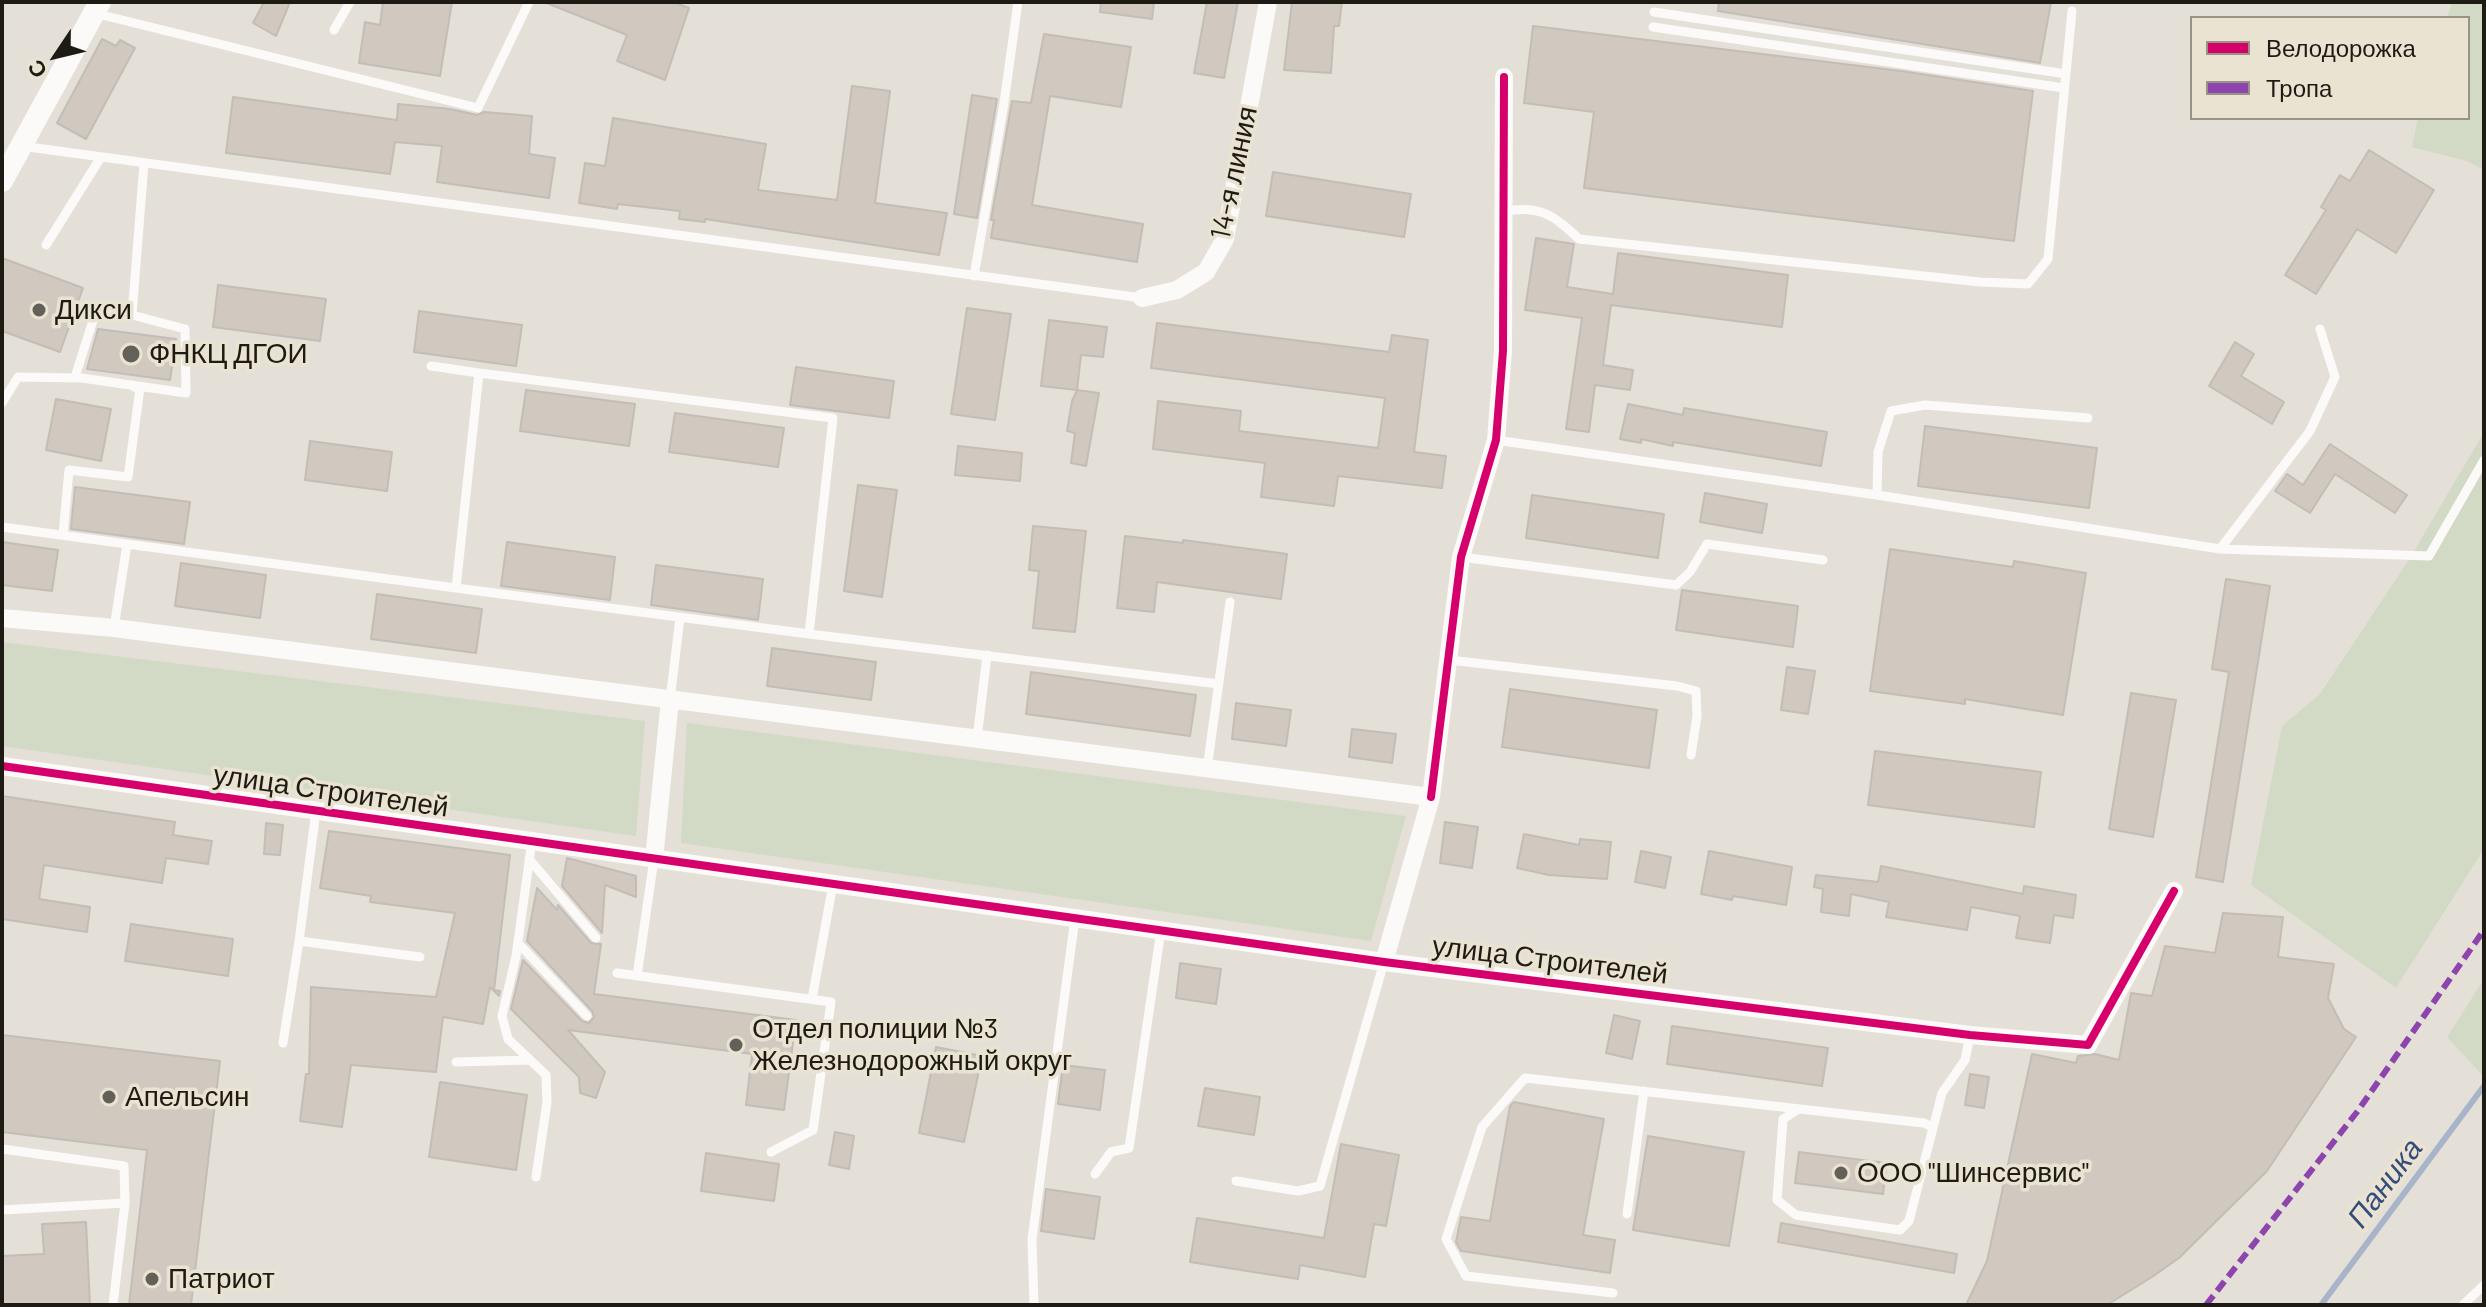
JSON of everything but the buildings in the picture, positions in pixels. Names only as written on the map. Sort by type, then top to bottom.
[{"type":"street","name":"14-я линия","points":[[1142,298],[1177,290],[1206,272],[1225,239],[1268,2]]},
{"type":"street","points":[[2,181],[97,8]]},
{"type":"street","name":"улица Строителей","points":[[1384,962],[1431,797],[1461,557],[1496,440],[1503,351],[1504,77]]},
{"type":"street","points":[[2,618],[114,628],[1431,797]]},
{"type":"street","points":[[654,859],[670,700]]},
{"type":"street","name":"улица Строителей","points":[[2,766],[316,811],[530,850],[654,859],[1384,962],[1970,1035],[2088,1045],[2174,891]]},
{"type":"lane","points":[[334,30],[350,2]]},
{"type":"lane","points":[[97,8],[478,108],[529,2]]},
{"type":"lane","points":[[974,276],[1018,2]]},
{"type":"lane","points":[[1505,211],[1530,207],[1555,218],[1579,239],[1980,282],[2028,284],[2048,259],[2072,11]]},
{"type":"lane","points":[[1654,12],[2066,74]]},
{"type":"lane","points":[[1653,27],[2064,88]]},
{"type":"lane","points":[[21,146],[1142,298]]},
{"type":"lane","points":[[46,245],[101,157]]},
{"type":"lane","points":[[132,315],[144,163]]},
{"type":"lane","points":[[2,403],[18,377],[75,377],[186,393],[185,329],[132,315],[95,314],[75,377]]},
{"type":"lane","points":[[2220,549],[2317,418],[2335,377],[2320,329]]},
{"type":"lane","points":[[431,366],[833,418],[809,634]]},
{"type":"lane","points":[[456,588],[479,373]]},
{"type":"lane","points":[[63,535],[69,470],[128,477],[140,388],[75,377]]},
{"type":"lane","points":[[1877,495],[1878,452],[1891,411],[1925,405],[2088,418]]},
{"type":"lane","points":[[1496,440],[2220,549],[2429,556],[2484,460]]},
{"type":"lane","points":[[2,527],[680,618],[1219,684]]},
{"type":"lane","points":[[114,628],[127,544]]},
{"type":"lane","points":[[1461,557],[1676,585],[1690,572],[1707,544],[1823,560]]},
{"type":"lane","points":[[1207,769],[1230,602]]},
{"type":"lane","points":[[670,700],[680,618]]},
{"type":"lane","points":[[977,739],[987,655]]},
{"type":"lane","points":[[1449,660],[1677,686],[1696,691],[1697,716],[1691,755]]},
{"type":"lane","points":[[283,1043],[316,811]]},
{"type":"lane","points":[[530,850],[596,938]]},
{"type":"lane","points":[[530,850],[518,943],[502,1016],[508,1039],[546,1075],[547,1102],[536,1177]]},
{"type":"lane","points":[[637,976],[654,859]]},
{"type":"lane","points":[[812,999],[833,884]]},
{"type":"lane","points":[[1034,1305],[1032,1239],[1075,918]]},
{"type":"lane","points":[[1095,1174],[1111,1152],[1129,1148],[1161,930]]},
{"type":"lane","points":[[299,941],[420,957]]},
{"type":"lane","points":[[518,943],[587,1016]]},
{"type":"lane","points":[[1236,1181],[1298,1191],[1320,1186],[1384,962]]},
{"type":"lane","points":[[617,973],[831,1002],[813,1130],[771,1152]]},
{"type":"lane","points":[[1799,1109],[1783,1119],[1777,1200],[1796,1215],[1900,1230],[1909,1221],[1942,1093],[1965,1060],[1970,1035]]},
{"type":"lane","points":[[456,1062],[530,1060]]},
{"type":"lane","points":[[1613,1293],[1466,1276],[1446,1239],[1482,1127],[1525,1078],[1924,1123],[1932,1127]]},
{"type":"lane","points":[[1627,1214],[1644,1091]]},
{"type":"lane","points":[[2,1149],[124,1166],[125,1203],[113,1305]]},
{"type":"lane","points":[[2,1210],[125,1203]]},
{"type":"lane","points":[[2463,1305],[2484,1285]]},
{"type":"green space","points":[[2452,2],[2484,2],[2484,170],[2467,161],[2412,147],[2418,120],[2470,120],[2470,16],[2448,16]]},
{"type":"green space","points":[[2484,432],[2484,849],[2396,988],[2251,885],[2282,726],[2320,694],[2410,558]]},
{"type":"green space","points":[[2,642],[645,721],[636,836],[2,746]]},
{"type":"green space","points":[[687,723],[1406,816],[1371,941],[681,843]]},
{"type":"green space","points":[[2484,979],[2484,1077],[2447,1037]]},
{"type":"waterway","name":"Паника","points":[[2321,1305],[2484,1086]]},
{"type":"marked path","points":[[2206,1305],[2357,1112],[2484,930]]},
{"type":"cycle path","points":[[1431,797],[1461,557],[1496,440],[1503,351],[1504,77]]},
{"type":"cycle path","points":[[2,766],[1384,962],[1970,1035],[2088,1045],[2174,891]]},
{"type":"place","name":"Дикси","points":[[39,310]]},
{"type":"place","name":"ФНКЦ ДГОИ","points":[[131,354]]},
{"type":"place","name":"Отдел полиции №3 Железнодорожный округ","points":[[736,1045]]},
{"type":"place","name":"Апельсин","points":[[109,1097]]},
{"type":"place","name":"ООО \"Шинсервис\"","points":[[1841,1173]]},
{"type":"place","name":"Патриот","points":[[152,1279]]}]
